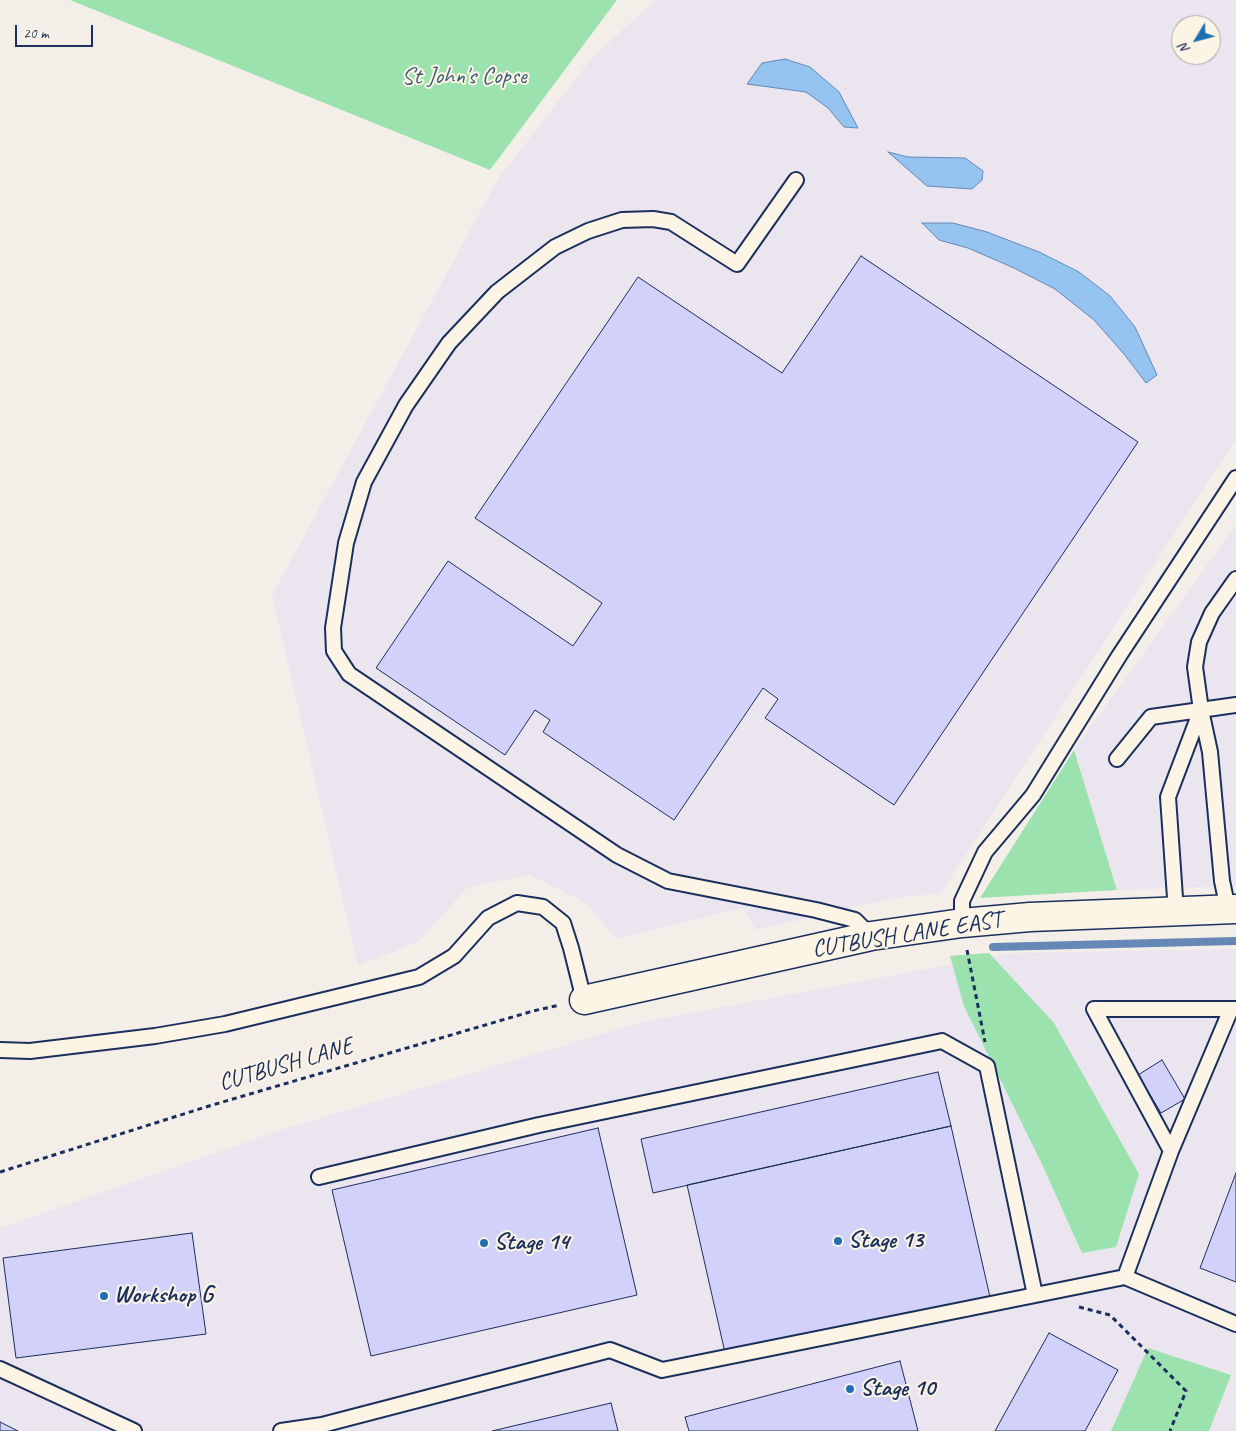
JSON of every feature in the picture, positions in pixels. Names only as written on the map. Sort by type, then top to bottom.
[{"type":"street","name":"CUTBUSH LANE EAST","points":[[584,1000],[871,936],[962,923],[1030,917],[1232,909]]},
{"type":"lane","points":[[796,180],[737,264],[671,222],[652,219],[622,220],[588,231],[555,247],[498,292],[449,342],[406,405],[364,482],[346,543],[333,628],[334,650],[349,674],[617,855],[668,880],[816,910],[855,920],[871,936]]},
{"type":"lane","points":[[962,923],[962,901],[985,852],[1033,795],[1119,656],[1236,478]]},
{"type":"lane","points":[[1232,909],[1222,881],[1210,752],[1195,668],[1199,642],[1212,614],[1236,579]]},
{"type":"lane","points":[[1117,759],[1151,717],[1236,705]]},
{"type":"lane","points":[[1176,912],[1168,797],[1201,710]]},
{"type":"lane","points":[[0,1050],[30,1051],[155,1036],[225,1024],[419,977],[454,956],[488,918],[517,903],[543,907],[563,923],[584,1000]]},
{"type":"lane","points":[[1171,1151],[1094,1008],[1234,1009]]},
{"type":"lane","points":[[1234,1009],[1236,1027]]},
{"type":"lane","points":[[1125,1277],[1171,1151],[1234,1009]]},
{"type":"lane","points":[[319,1177],[539,1125],[942,1040],[987,1066],[1035,1295]]},
{"type":"lane","points":[[281,1431],[322,1425],[610,1350],[662,1370],[1125,1277],[1236,1324]]},
{"type":"lane","points":[[0,1369],[134,1431]]},
{"type":"path","points":[[962,923],[986,1045]]},
{"type":"path","name":"CUTBUSH LANE","points":[[0,1172],[209,1106],[534,1011],[584,1000]]},
{"type":"path","points":[[1035,1295],[1110,1315],[1179,1384],[1186,1392],[1170,1431]]},
{"type":"shaded area","points":[[655,0],[1236,0],[1236,441],[941,893],[896,898],[756,930],[743,908],[616,939],[587,904],[530,875],[468,887],[418,942],[358,966],[272,595],[498,179],[592,58]]},
{"type":"shaded area","points":[[1236,525],[1236,886],[1117,890],[1074,750]]},
{"type":"shaded area","points":[[1236,949],[1236,1431],[0,1431],[0,1228],[287,1128],[642,1022],[1012,953]]},
{"type":"green space","name":"St John's Copse","points":[[70,0],[617,0],[490,170]]},
{"type":"green space","points":[[1074,750],[1117,890],[980,898]]},
{"type":"green space","points":[[989,953],[1054,1023],[1139,1174],[1116,1247],[1082,1253],[1041,1162],[964,1006],[950,956]]},
{"type":"green space","points":[[1148,1348],[1231,1375],[1209,1431],[1111,1431]]},
{"type":"water","points":[[785,59],[810,67],[839,92],[858,128],[844,127],[828,108],[806,92],[747,84],[762,63]]},
{"type":"water","points":[[888,152],[908,157],[965,158],[983,171],[982,180],[972,189],[927,186]]},
{"type":"water","points":[[922,223],[953,223],[987,232],[1039,252],[1079,272],[1110,296],[1135,327],[1157,375],[1146,383],[1094,320],[1055,289],[1014,268],[968,248],[939,240]]},
{"type":"building","points":[[861,256],[1138,442],[894,805],[765,718],[778,699],[763,688],[674,820],[543,732],[550,720],[535,710],[505,755],[376,668],[448,561],[573,646],[602,603],[475,518],[638,277],[782,373]]},
{"type":"building","points":[[1162,1060],[1185,1099],[1161,1113],[1138,1075]]},
{"type":"building","points":[[938,1072],[951,1126],[653,1193],[641,1139]]},
{"type":"building","name":"Stage 13","points":[[951,1126],[990,1297],[726,1357],[687,1185]]},
{"type":"building","name":"Stage 14","points":[[598,1128],[637,1295],[371,1356],[332,1190]]},
{"type":"building","points":[[1236,1173],[1236,1282],[1200,1268]]},
{"type":"building","name":"Workshop G","points":[[192,1233],[206,1334],[16,1358],[3,1258]]},
{"type":"building","points":[[1049,1333],[1118,1370],[1085,1431],[995,1431]]},
{"type":"building","name":"Stage 10","points":[[900,1361],[918,1431],[689,1431],[685,1417]]},
{"type":"building","points":[[611,1403],[618,1431],[492,1431]]},
{"type":"building","points":[[0,1422],[18,1431],[0,1431]]},
{"type":"waterway","points":[[993,947],[1236,941]]},
{"type":"place","name":"Stage 13","points":[[838,1241]]},
{"type":"place","name":"Stage 14","points":[[484,1243]]},
{"type":"place","name":"Workshop G","points":[[104,1296]]},
{"type":"place","name":"Stage 10","points":[[850,1389]]}]
